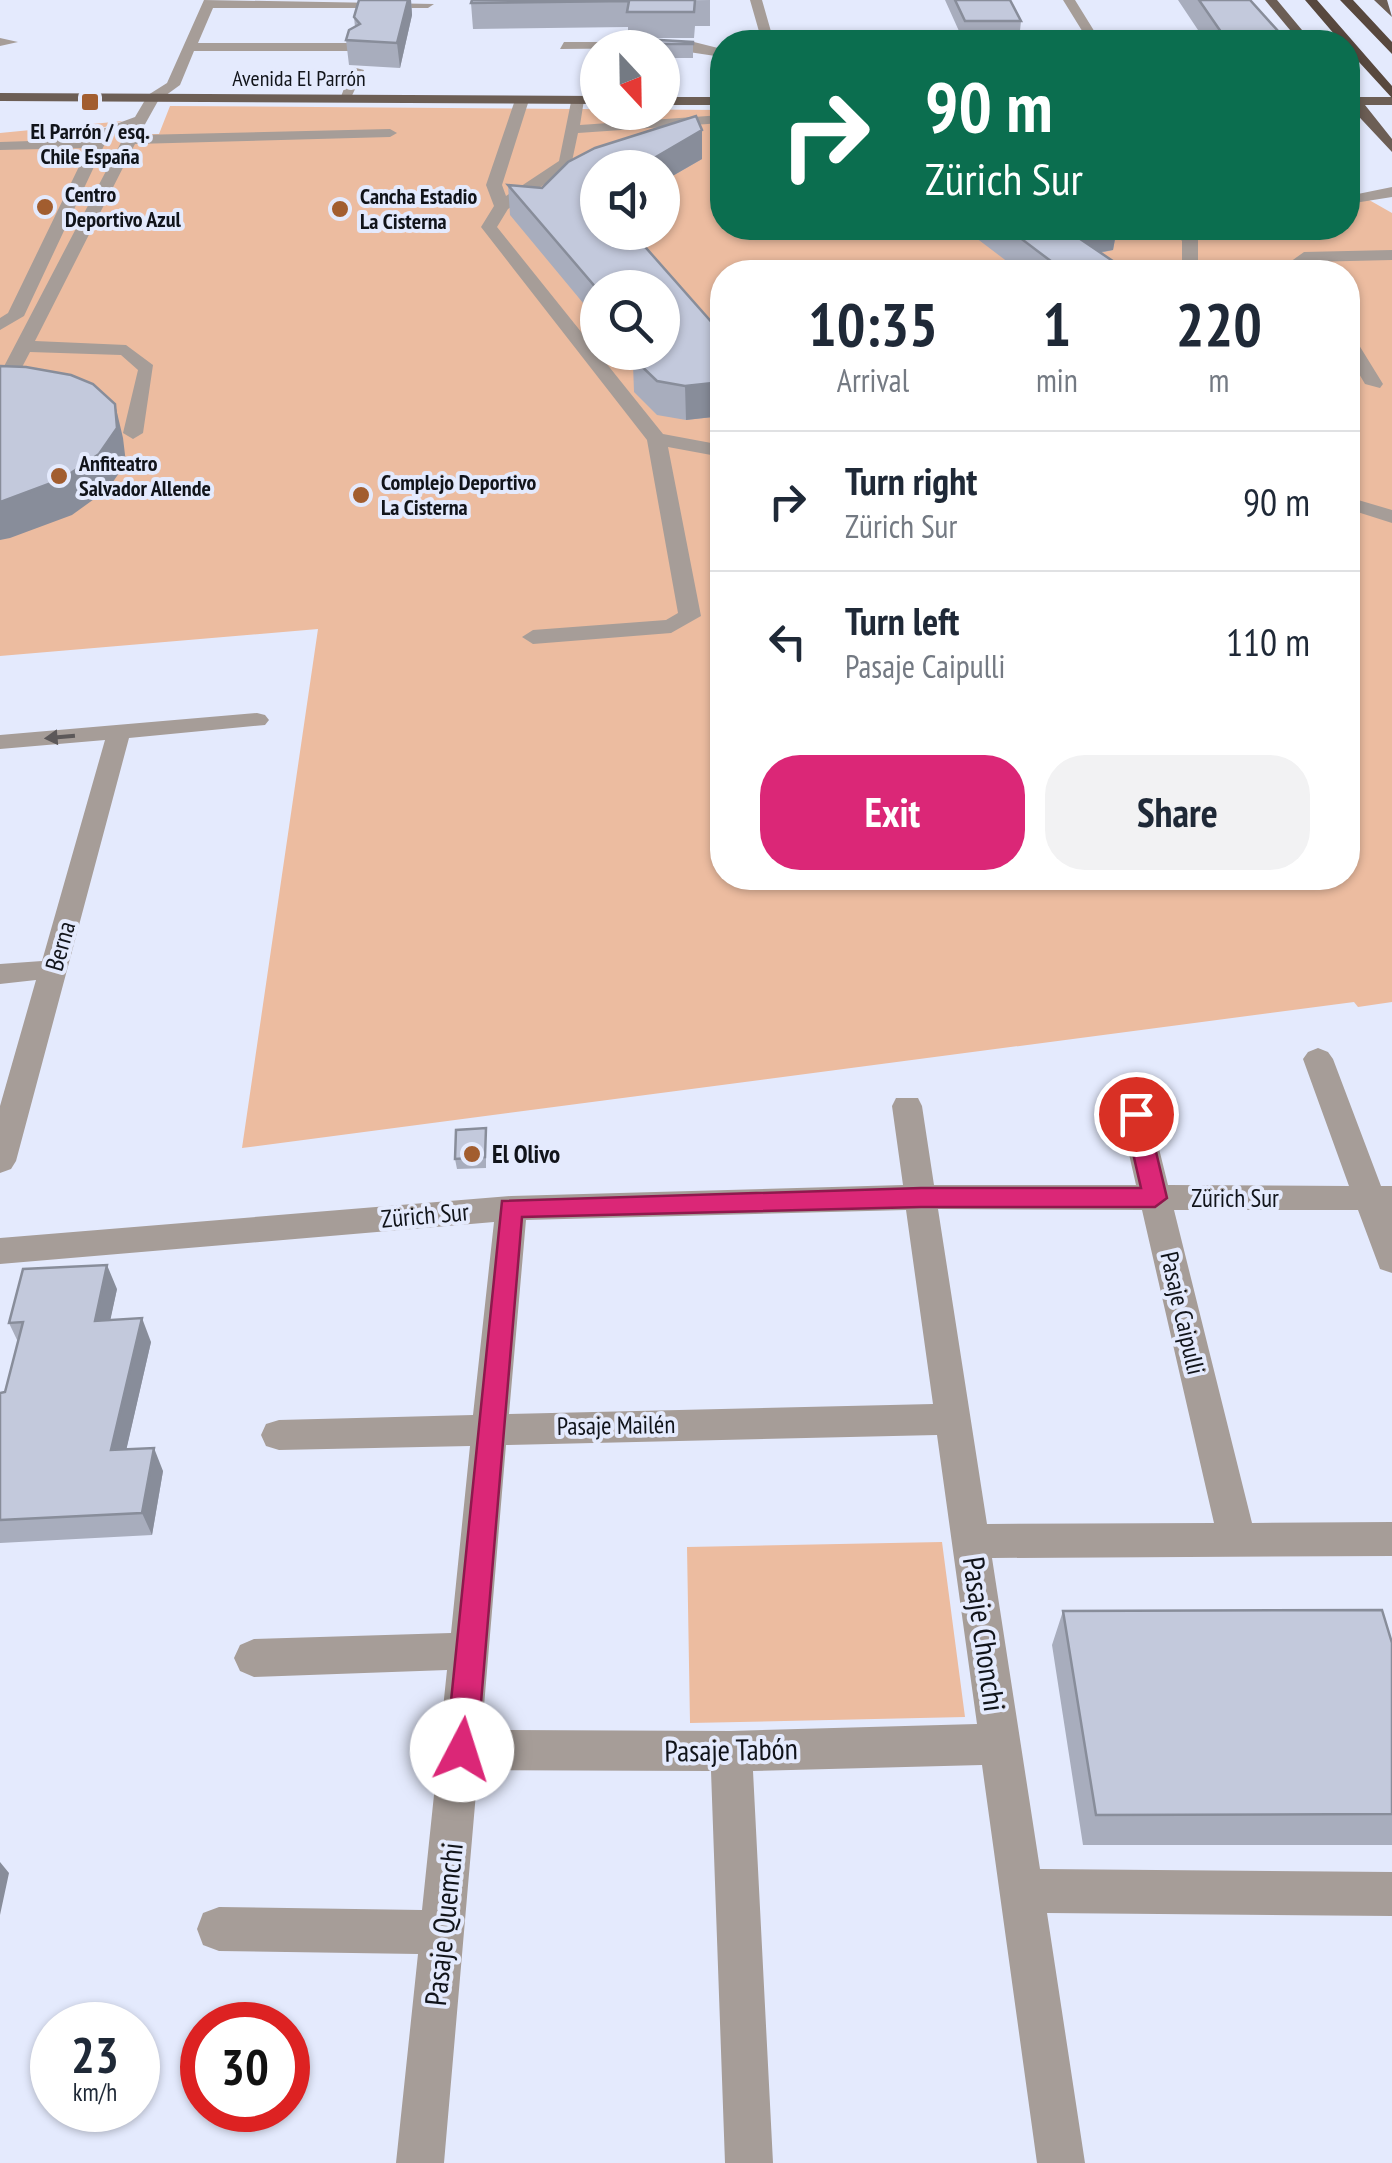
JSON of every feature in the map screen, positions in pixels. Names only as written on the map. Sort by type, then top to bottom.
[{"type":"highway","points":[[1310,0],[1336,30]]},
{"type":"highway","points":[[1346,0],[1392,50]]},
{"type":"highway","points":[[1360,62],[1387,103]]},
{"type":"main road","points":[[1272,0],[1296,30]]},
{"type":"main road","points":[[1380,0],[1392,13]]},
{"type":"main road","name":"Avenida El Parrón","points":[[0,96],[152,92],[344,99],[578,100]]},
{"type":"main road","points":[[680,101],[710,101]]},
{"type":"main road","points":[[1360,102],[1387,103]]},
{"type":"main road","points":[[1360,112],[1392,148]]},
{"type":"street","points":[[756,0],[765,30]]},
{"type":"street","points":[[1053,0],[1071,30]]},
{"type":"street","points":[[1070,0],[1089,30]]},
{"type":"street","points":[[3,386],[152,92],[173,86],[210,2],[428,4]]},
{"type":"street","points":[[564,46],[694,46],[710,50]]},
{"type":"street","points":[[190,47],[354,48]]},
{"type":"street","points":[[344,99],[357,70]]},
{"type":"street","points":[[502,206],[494,185],[522,100]]},
{"type":"street","points":[[533,637],[670,626],[690,616],[656,439],[489,227],[502,206],[566,163],[578,100]]},
{"type":"street","points":[[0,326],[14,316],[102,134],[140,120]]},
{"type":"street","points":[[572,129],[654,127],[710,120]]},
{"type":"street","points":[[131,140],[390,133]]},
{"type":"street","points":[[0,146],[98,143]]},
{"type":"street","points":[[1360,198],[1392,192]]},
{"type":"street","points":[[1303,257],[1392,255]]},
{"type":"street","points":[[24,346],[126,350],[141,359],[147,369],[133,433]]},
{"type":"street","points":[[1360,361],[1374,384]]},
{"type":"street","points":[[656,439],[710,448]]},
{"type":"street","points":[[1360,506],[1392,517]]},
{"type":"street","points":[[0,742],[257,720]]},
{"type":"street","name":"Berna","points":[[0,1160],[119,732]]},
{"type":"street","points":[[0,974],[53,969]]},
{"type":"street","points":[[1318,1059],[1380,1198],[1392,1260]]},
{"type":"street","name":"Pasaje Caipulli","points":[[1129,1088],[1237,1539]]},
{"type":"street","name":"Pasaje Chonchi","points":[[908,1106],[1061,2163]]},
{"type":"street","name":"Zürich Sur","points":[[0,1251],[511,1208],[921,1198],[1380,1198]]},
{"type":"street","name":"Pasaje Quemchi","points":[[420,2163],[511,1208]]},
{"type":"street","name":"Pasaje Mailén","points":[[279,1435],[953,1419]]},
{"type":"street","points":[[971,1540],[1392,1539]]},
{"type":"street","points":[[254,1658],[470,1651]]},
{"type":"street","name":"Pasaje Tabón","points":[[462,1750],[1001,1744]]},
{"type":"street","points":[[731,1750],[749,2163]]},
{"type":"street","points":[[1022,1891],[1392,1894]]},
{"type":"street","points":[[218,1929],[442,1932]]},
{"type":"shaded area","name":"Complejo Deportivo La Cisterna","points":[[170,106],[580,109],[580,130],[680,130],[680,110],[710,110],[710,240],[1360,240],[1360,195],[1392,213],[1392,1002],[1358,1007],[1354,1002],[242,1148],[318,629],[0,656],[0,133],[123,121],[84,134],[159,134]]},
{"type":"shaded area","points":[[942,1542],[965,1717],[690,1723],[687,1547]]},
{"type":"building","points":[[359,0],[408,0],[397,43],[346,40],[349,30],[360,24],[354,17]]},
{"type":"building","points":[[695,0],[694,12],[627,12],[629,1],[471,3]]},
{"type":"building","points":[[955,0],[1010,0],[1021,21],[965,21]]},
{"type":"building","points":[[1199,0],[1250,0],[1277,30],[1220,30]]},
{"type":"building","points":[[696,116],[702,130],[668,150],[591,150],[652,130],[680,130],[680,121]]},
{"type":"building","points":[[580,156],[580,250],[648,250],[666,270],[581,270],[508,185],[542,188],[568,162]]},
{"type":"building","points":[[1023,240],[1082,240],[1111,260],[1049,260]]},
{"type":"building","points":[[680,286],[710,320],[710,383],[685,386],[657,381],[646,370],[680,370]]},
{"type":"building","name":"Anfiteatro Salvador Allende","points":[[0,366],[71,375],[93,384],[115,404],[117,428],[99,454],[62,479],[0,502]]},
{"type":"building","points":[[486,1128],[485,1157],[455,1159],[456,1130]]},
{"type":"building","points":[[107,1265],[95,1321],[142,1318],[111,1450],[154,1448],[142,1513],[0,1520],[0,1393],[5,1392],[23,1322],[9,1323],[23,1269]]},
{"type":"building","points":[[1382,1610],[1392,1643],[1392,1814],[1096,1815],[1063,1611]]},
{"type":"place","name":"El Parrón / esq. Chile España","points":[[90,102]]},
{"type":"place","name":"Centro Deportivo Azul","points":[[45,207]]},
{"type":"place","name":"Cancha Estadio La Cisterna","points":[[340,209]]},
{"type":"place","name":"Anfiteatro Salvador Allende","points":[[59,476]]},
{"type":"place","name":"Complejo Deportivo La Cisterna","points":[[361,495]]},
{"type":"place","name":"El Olivo","points":[[472,1154]]},
{"type":"route","points":[[462,1750],[511,1208],[921,1198],[1155,1198],[1136,1114]]}]
